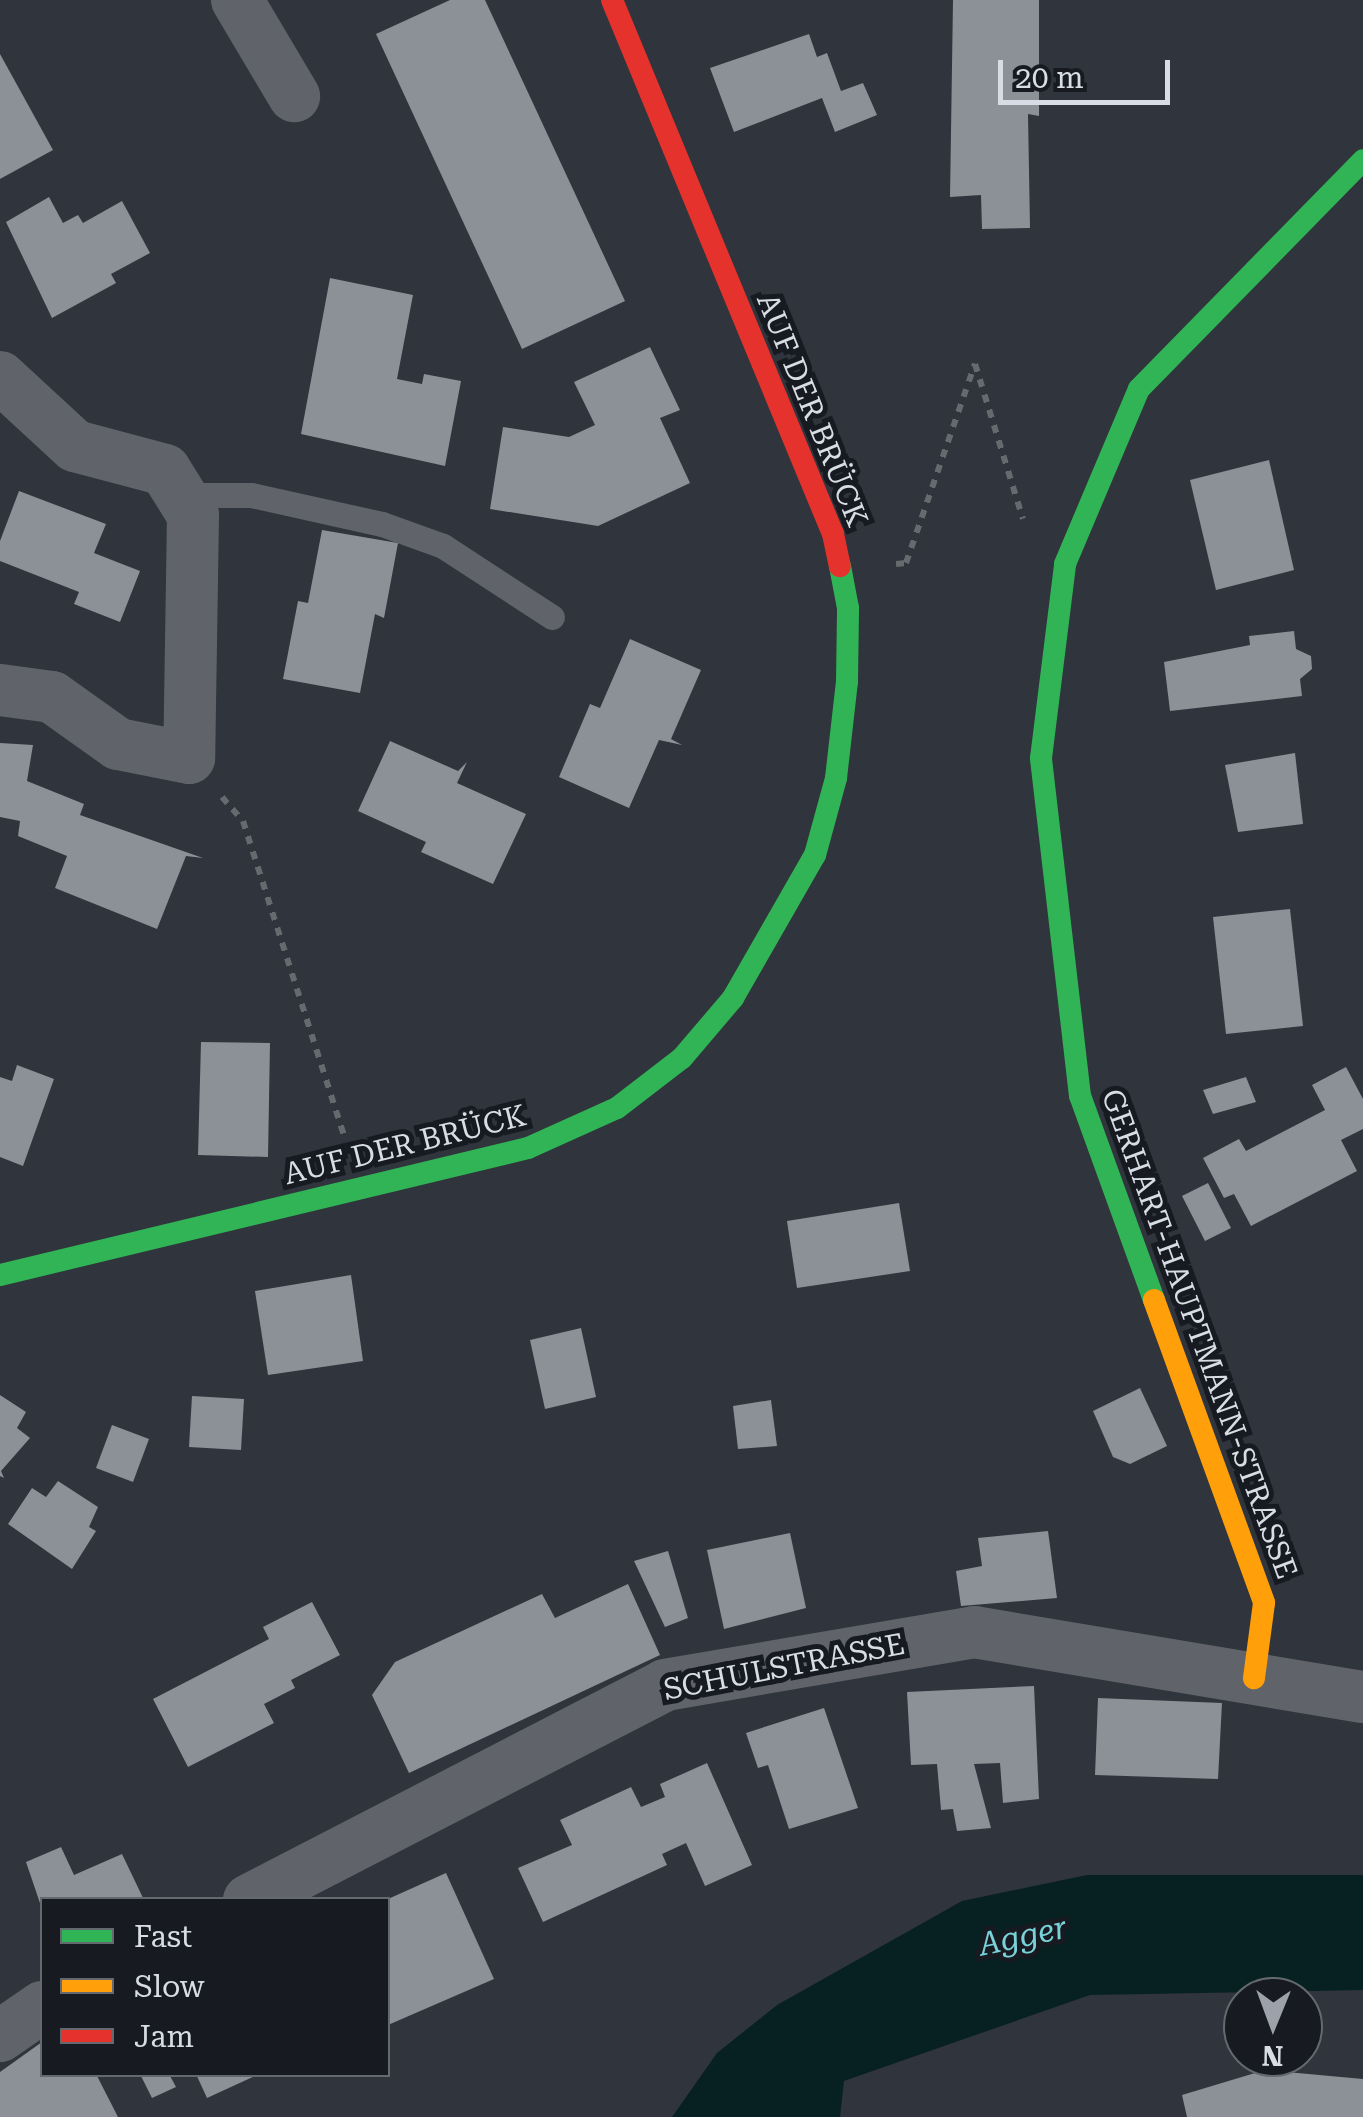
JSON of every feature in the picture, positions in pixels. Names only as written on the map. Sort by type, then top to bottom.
[{"type":"main road","name":"AUF DER BRÜCK","points":[[0,1275],[528,1148],[617,1108],[682,1058],[733,998],[815,855],[836,778],[847,682],[848,608],[833,534],[612,0]]},
{"type":"main road","name":"GERHART-HAUPTMANN-STRASSE","points":[[1254,1678],[1264,1603],[1080,1096],[1042,758],[1065,564],[1139,388],[1363,160]]},
{"type":"street","points":[[237,0],[294,96]]},
{"type":"street","points":[[0,377],[74,446],[165,470],[193,515],[189,758],[118,744],[52,696],[0,690]]},
{"type":"street","name":"SCHULSTRASSE","points":[[256,1897],[665,1685],[974,1632],[1363,1697]]},
{"type":"street","points":[[0,2036],[40,2008]]},
{"type":"lane","points":[[180,495],[251,495],[382,524],[444,546],[552,617]]},
{"type":"path","points":[[841,571],[906,563],[975,364],[1036,561],[1065,564]]},
{"type":"path","points":[[189,758],[243,821],[361,1190]]},
{"type":"water","name":"Agger","points":[[1087,1875],[1363,1875],[1363,1990],[1323,1991],[1323,1977],[1223,1977],[1223,1993],[1090,1995],[844,2081],[840,2117],[672,2117],[717,2053],[777,2005],[962,1901]]},
{"type":"building","points":[[450,0],[485,0],[625,301],[522,349],[376,34]]},
{"type":"building","points":[[953,0],[1039,0],[1039,116],[1028,114],[1030,228],[982,229],[981,195],[950,197]]},
{"type":"building","points":[[809,34],[817,57],[827,53],[841,91],[863,83],[877,115],[835,132],[822,98],[734,132],[710,68]]},
{"type":"building","points":[[0,54],[53,150],[0,179]]},
{"type":"building","points":[[49,197],[63,223],[78,215],[83,223],[122,201],[150,253],[111,274],[116,283],[52,318],[6,222]]},
{"type":"building","points":[[330,278],[413,295],[397,379],[422,384],[424,374],[461,381],[445,466],[301,434]]},
{"type":"building","points":[[650,347],[680,410],[660,418],[690,483],[598,526],[490,509],[503,427],[569,437],[595,425],[574,382]]},
{"type":"building","points":[[1269,460],[1294,570],[1216,590],[1190,480]]},
{"type":"building","points":[[19,491],[106,524],[94,553],[140,571],[120,622],[74,604],[79,592],[0,561],[0,541]]},
{"type":"building","points":[[322,530],[398,543],[384,618],[375,614],[360,693],[283,679],[298,601],[308,603]]},
{"type":"building","points":[[1294,631],[1296,649],[1311,656],[1312,669],[1300,679],[1302,696],[1170,711],[1164,662],[1250,645],[1249,636]]},
{"type":"building","points":[[630,639],[701,670],[671,739],[682,745],[659,740],[629,808],[559,777],[590,704],[600,708]]},
{"type":"building","points":[[390,741],[458,771],[467,762],[457,783],[526,814],[493,884],[421,852],[426,842],[358,811]]},
{"type":"building","points":[[0,743],[33,745],[27,781],[84,804],[80,815],[203,858],[186,856],[157,929],[55,888],[67,856],[18,836],[20,821],[0,817]]},
{"type":"building","points":[[1295,753],[1303,824],[1238,832],[1225,765]]},
{"type":"building","points":[[1290,909],[1303,1026],[1226,1034],[1213,917]]},
{"type":"building","points":[[201,1042],[270,1043],[268,1157],[198,1155]]},
{"type":"building","points":[[17,1065],[54,1079],[23,1166],[0,1157],[0,1077],[12,1081]]},
{"type":"building","points":[[1346,1067],[1363,1099],[1363,1129],[1341,1140],[1357,1171],[1251,1226],[1234,1194],[1224,1198],[1203,1158],[1239,1139],[1246,1151],[1325,1110],[1312,1085]]},
{"type":"building","points":[[1246,1077],[1256,1102],[1213,1114],[1203,1090]]},
{"type":"building","points":[[1208,1183],[1231,1228],[1205,1241],[1182,1196]]},
{"type":"building","points":[[899,1203],[910,1271],[797,1288],[787,1221]]},
{"type":"building","points":[[351,1275],[363,1361],[268,1375],[255,1291]]},
{"type":"building","points":[[581,1328],[596,1397],[545,1409],[530,1340]]},
{"type":"building","points":[[1140,1388],[1167,1446],[1130,1464],[1113,1457],[1093,1411]]},
{"type":"building","points":[[0,1395],[26,1412],[17,1428],[30,1438],[1,1471],[4,1478],[0,1476]]},
{"type":"building","points":[[192,1396],[244,1399],[241,1450],[189,1447]]},
{"type":"building","points":[[771,1400],[777,1446],[738,1449],[733,1406]]},
{"type":"building","points":[[112,1425],[149,1439],[133,1482],[96,1468]]},
{"type":"building","points":[[58,1481],[98,1507],[89,1527],[96,1531],[72,1569],[8,1524],[32,1488],[46,1497]]},
{"type":"building","points":[[1048,1531],[1057,1598],[961,1606],[956,1571],[982,1566],[978,1538]]},
{"type":"building","points":[[790,1533],[806,1608],[724,1629],[707,1550]]},
{"type":"building","points":[[668,1551],[688,1618],[665,1627],[634,1561]]},
{"type":"building","points":[[628,1584],[660,1655],[409,1773],[372,1695],[395,1662],[542,1594],[555,1618]]},
{"type":"building","points":[[312,1602],[340,1655],[291,1680],[295,1688],[264,1704],[274,1723],[188,1767],[153,1699],[269,1639],[263,1627]]},
{"type":"building","points":[[1034,1686],[1039,1799],[1003,1803],[1000,1763],[974,1764],[991,1828],[957,1831],[953,1809],[941,1810],[937,1764],[911,1765],[907,1692]]},
{"type":"building","points":[[1098,1698],[1222,1703],[1218,1779],[1095,1775]]},
{"type":"building","points":[[824,1708],[858,1808],[789,1829],[768,1765],[758,1768],[746,1733]]},
{"type":"building","points":[[707,1763],[752,1865],[705,1886],[686,1843],[662,1854],[667,1865],[543,1922],[518,1868],[572,1845],[560,1820],[631,1787],[641,1807],[665,1797],[660,1784]]},
{"type":"building","points":[[61,1847],[74,1875],[122,1854],[143,1897],[40,1897],[40,1903],[26,1862]]},
{"type":"building","points":[[446,1873],[494,1979],[390,2024],[390,1898]]},
{"type":"building","points":[[40,2043],[40,2077],[98,2077],[118,2117],[0,2117],[0,2072]]},
{"type":"building","points":[[1323,2075],[1363,2079],[1363,2117],[1187,2117],[1182,2095],[1242,2077]]},
{"type":"building","points":[[142,2077],[171,2077],[176,2087],[152,2098]]},
{"type":"building","points":[[197,2077],[252,2077],[207,2098]]},
{"type":"traffic: fast","points":[[1154,1300],[1080,1096],[1041,758],[1065,564],[1139,389],[1363,160]]},
{"type":"traffic: fast","points":[[0,1275],[528,1148],[617,1108],[682,1058],[733,998],[815,855],[836,778],[847,682],[848,608],[840,566]]},
{"type":"traffic: slow","points":[[1154,1300],[1264,1603],[1254,1678]]},
{"type":"traffic: jam","points":[[612,0],[833,534],[840,566]]}]
